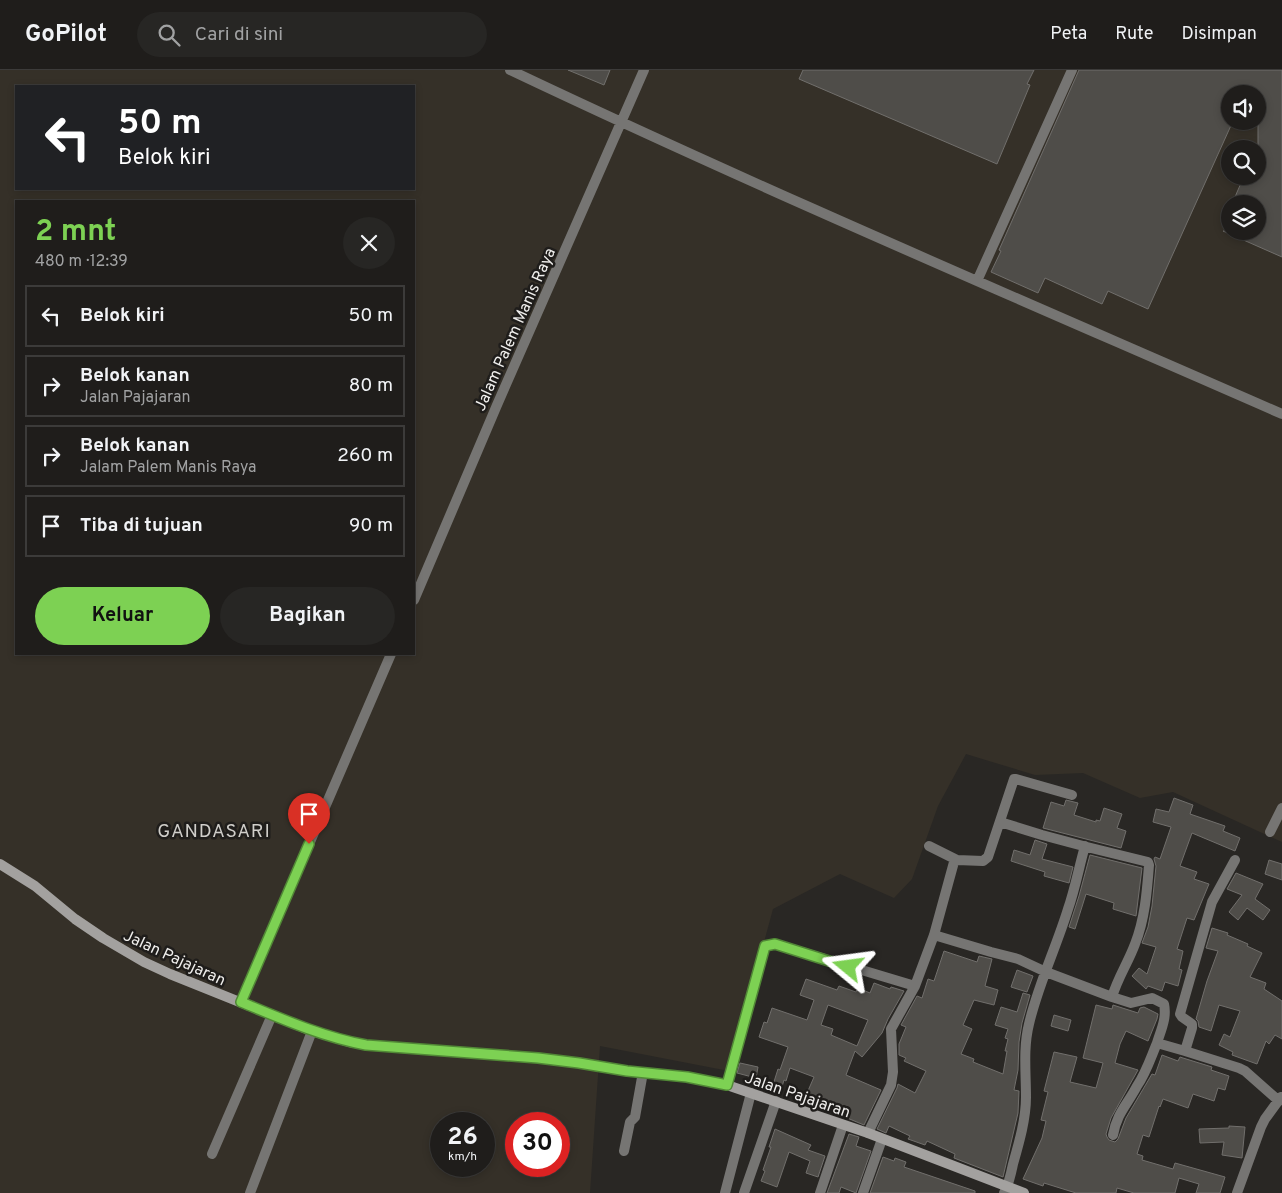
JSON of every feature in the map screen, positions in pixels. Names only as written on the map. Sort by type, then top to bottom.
[{"type":"main road","name":"Jalan Pajajaran","points":[[0,864],[35,886],[75,919],[124,951],[170,974],[312,1031],[366,1045],[538,1058],[687,1077],[727,1085],[868,1133],[1006,1190],[1024,1193]]},
{"type":"street","points":[[510,70],[770,190],[1282,414]]},
{"type":"street","name":"Jalam Palem Manis Raya","points":[[415,598],[644,70]]},
{"type":"street","points":[[977,281],[1072,70]]},
{"type":"street","points":[[241,1002],[390,655]]},
{"type":"street","points":[[929,846],[957,860],[983,861],[986,859],[1015,779],[1072,795]]},
{"type":"street","points":[[1270,832],[1282,808]]},
{"type":"street","points":[[1000,822],[1042,835],[1148,862],[1147,891],[1135,945],[1119,977],[1112,997]]},
{"type":"street","points":[[1006,1190],[1024,1113],[1028,1026],[1069,908],[1085,846]]},
{"type":"street","points":[[868,1133],[891,1085],[893,1050],[891,1029],[916,986],[934,935],[954,862],[957,860]]},
{"type":"street","points":[[1185,1051],[1192,1024],[1180,1014],[1212,902],[1234,860]]},
{"type":"street","points":[[934,935],[1018,959],[1046,972],[1112,997],[1131,1002],[1142,1001],[1149,997],[1164,1004],[1166,1011],[1165,1019],[1157,1043],[1143,1077],[1116,1120],[1113,1135]]},
{"type":"street","points":[[727,1085],[765,946],[775,944],[823,960],[916,986]]},
{"type":"street","points":[[212,1154],[272,1015]]},
{"type":"street","points":[[250,1193],[312,1031]]},
{"type":"street","points":[[1157,1043],[1239,1068],[1280,1099],[1261,1127],[1237,1193]]},
{"type":"street","points":[[624,1151],[630,1122],[635,1117],[643,1072]]},
{"type":"street","points":[[725,1193],[750,1094]]},
{"type":"street","points":[[744,1193],[776,1101]]},
{"type":"street","points":[[820,1193],[843,1125]]},
{"type":"street","points":[[863,1193],[882,1139]]},
{"type":"shaded area","points":[[0,70],[1282,70],[1282,842],[1173,792],[1140,798],[1083,773],[1035,775],[966,754],[938,806],[912,879],[894,898],[840,874],[773,909],[729,1071],[600,1046],[590,1193],[0,1193]]},
{"type":"building","points":[[568,70],[610,70],[604,85]]},
{"type":"building","points":[[803,70],[1034,70],[1027,84],[1030,85],[997,164],[799,79]]},
{"type":"building","points":[[1079,70],[1282,70],[1282,257],[1243,240],[1266,240],[1266,195],[1236,195],[1240,185],[1266,185],[1266,140],[1258,140],[1258,130],[1266,130],[1266,85],[1221,85],[1221,130],[1229,130],[1224,140],[1221,140],[1221,148],[1148,309],[1108,291],[1102,304],[1045,278],[1038,293],[991,272],[1001,251],[999,250]]},
{"type":"building","points":[[1174,798],[1193,805],[1190,814],[1225,826],[1223,831],[1240,838],[1235,851],[1192,833],[1180,866],[1197,872],[1194,879],[1209,884],[1194,920],[1187,918],[1177,949],[1183,951],[1179,969],[1182,970],[1178,986],[1165,982],[1162,991],[1148,986],[1146,989],[1132,976],[1139,968],[1147,974],[1156,947],[1142,943],[1148,927],[1152,906],[1156,866],[1154,859],[1155,857],[1160,859],[1171,827],[1153,822],[1156,809],[1169,812]]},
{"type":"building","points":[[1066,800],[1078,803],[1074,815],[1096,822],[1096,820],[1100,821],[1104,808],[1122,814],[1117,828],[1126,831],[1121,848],[1043,828],[1051,802],[1064,806]]},
{"type":"building","points":[[1035,840],[1047,844],[1042,859],[1073,867],[1069,883],[1044,876],[1045,872],[1011,861],[1014,850],[1030,855]]},
{"type":"building","points":[[1090,855],[1142,868],[1136,916],[1113,909],[1114,903],[1086,894],[1075,929],[1069,927]]},
{"type":"building","points":[[1269,860],[1282,864],[1282,880],[1265,874]]},
{"type":"building","points":[[1236,873],[1263,884],[1255,899],[1270,910],[1263,920],[1247,908],[1238,920],[1229,912],[1242,895],[1227,889]]},
{"type":"building","points":[[1212,928],[1228,933],[1227,935],[1248,944],[1247,946],[1262,953],[1250,977],[1266,983],[1264,989],[1282,1001],[1282,1039],[1275,1035],[1269,1044],[1266,1041],[1257,1064],[1232,1055],[1233,1052],[1219,1045],[1224,1034],[1230,1037],[1240,1011],[1219,1005],[1211,1031],[1199,1027],[1196,1019],[1218,951],[1206,948]]},
{"type":"building","points":[[944,951],[977,962],[979,956],[992,959],[985,986],[998,990],[994,1005],[974,1000],[963,1025],[972,1029],[961,1054],[974,1059],[973,1062],[1003,1074],[1008,1039],[1005,1038],[1008,1029],[995,1025],[1001,1007],[1017,1012],[1023,993],[1030,995],[1022,1023],[1018,1070],[1014,1090],[1019,1091],[1018,1113],[1003,1177],[954,1158],[955,1154],[927,1141],[925,1145],[908,1139],[910,1136],[889,1126],[886,1133],[877,1129],[898,1084],[915,1093],[926,1071],[904,1061],[906,1058],[899,1055],[899,1044],[906,1027],[901,1025],[917,996],[922,998],[928,979],[934,981]]},
{"type":"building","points":[[1017,970],[1033,976],[1027,992],[1011,987]]},
{"type":"building","points":[[806,979],[837,990],[839,986],[856,992],[858,988],[870,993],[874,983],[890,989],[891,987],[904,991],[882,1033],[862,1057],[855,1051],[846,1075],[881,1090],[864,1125],[804,1100],[814,1077],[790,1068],[781,1090],[772,1088],[788,1047],[759,1037],[764,1022],[767,1023],[772,1008],[807,1020],[814,1000],[800,995]],"holes":[[[828,1005],[868,1020],[857,1046],[831,1035],[833,1029],[821,1025]]]},
{"type":"building","points":[[1096,1005],[1112,1009],[1113,1005],[1138,1013],[1140,1008],[1144,1007],[1158,1014],[1148,1041],[1126,1031],[1120,1044],[1115,1063],[1138,1070],[1111,1118],[1106,1134],[1109,1140],[1115,1142],[1118,1139],[1126,1118],[1152,1074],[1155,1075],[1162,1055],[1178,1061],[1180,1057],[1212,1067],[1211,1070],[1229,1076],[1225,1090],[1218,1088],[1214,1101],[1193,1094],[1188,1108],[1163,1099],[1149,1137],[1143,1135],[1137,1154],[1143,1156],[1142,1160],[1173,1169],[1175,1163],[1225,1177],[1220,1193],[1196,1193],[1199,1184],[1179,1178],[1175,1193],[1134,1193],[1117,1188],[1116,1193],[1076,1193],[1044,1183],[1043,1186],[1023,1179],[1042,1138],[1046,1121],[1041,1120],[1048,1092],[1044,1091],[1054,1052],[1077,1057],[1070,1082],[1096,1088],[1103,1063],[1083,1058]]},
{"type":"building","points":[[1054,1015],[1071,1020],[1068,1031],[1051,1026]]},
{"type":"building","points":[[740,1063],[758,1067],[756,1078],[737,1073]]},
{"type":"building","points":[[1229,1126],[1245,1127],[1242,1158],[1222,1155],[1224,1142],[1200,1143],[1199,1129],[1229,1128]]},
{"type":"building","points":[[775,1129],[811,1145],[808,1150],[825,1156],[818,1177],[806,1173],[810,1161],[789,1152],[777,1187],[761,1181]]},
{"type":"building","points":[[849,1134],[859,1137],[856,1146],[871,1151],[856,1193],[841,1187],[839,1193],[827,1193]]},
{"type":"building","points":[[883,1157],[894,1161],[895,1158],[906,1162],[904,1167],[975,1191],[975,1193],[870,1193]]},
{"type":"district","name":"GANDASARI","points":[[214,830]]},
{"type":"route","points":[[309,844],[241,1002],[312,1031],[350,1042],[366,1045],[538,1058],[627,1071],[687,1077],[727,1085],[765,946],[775,944],[848,967]]}]
